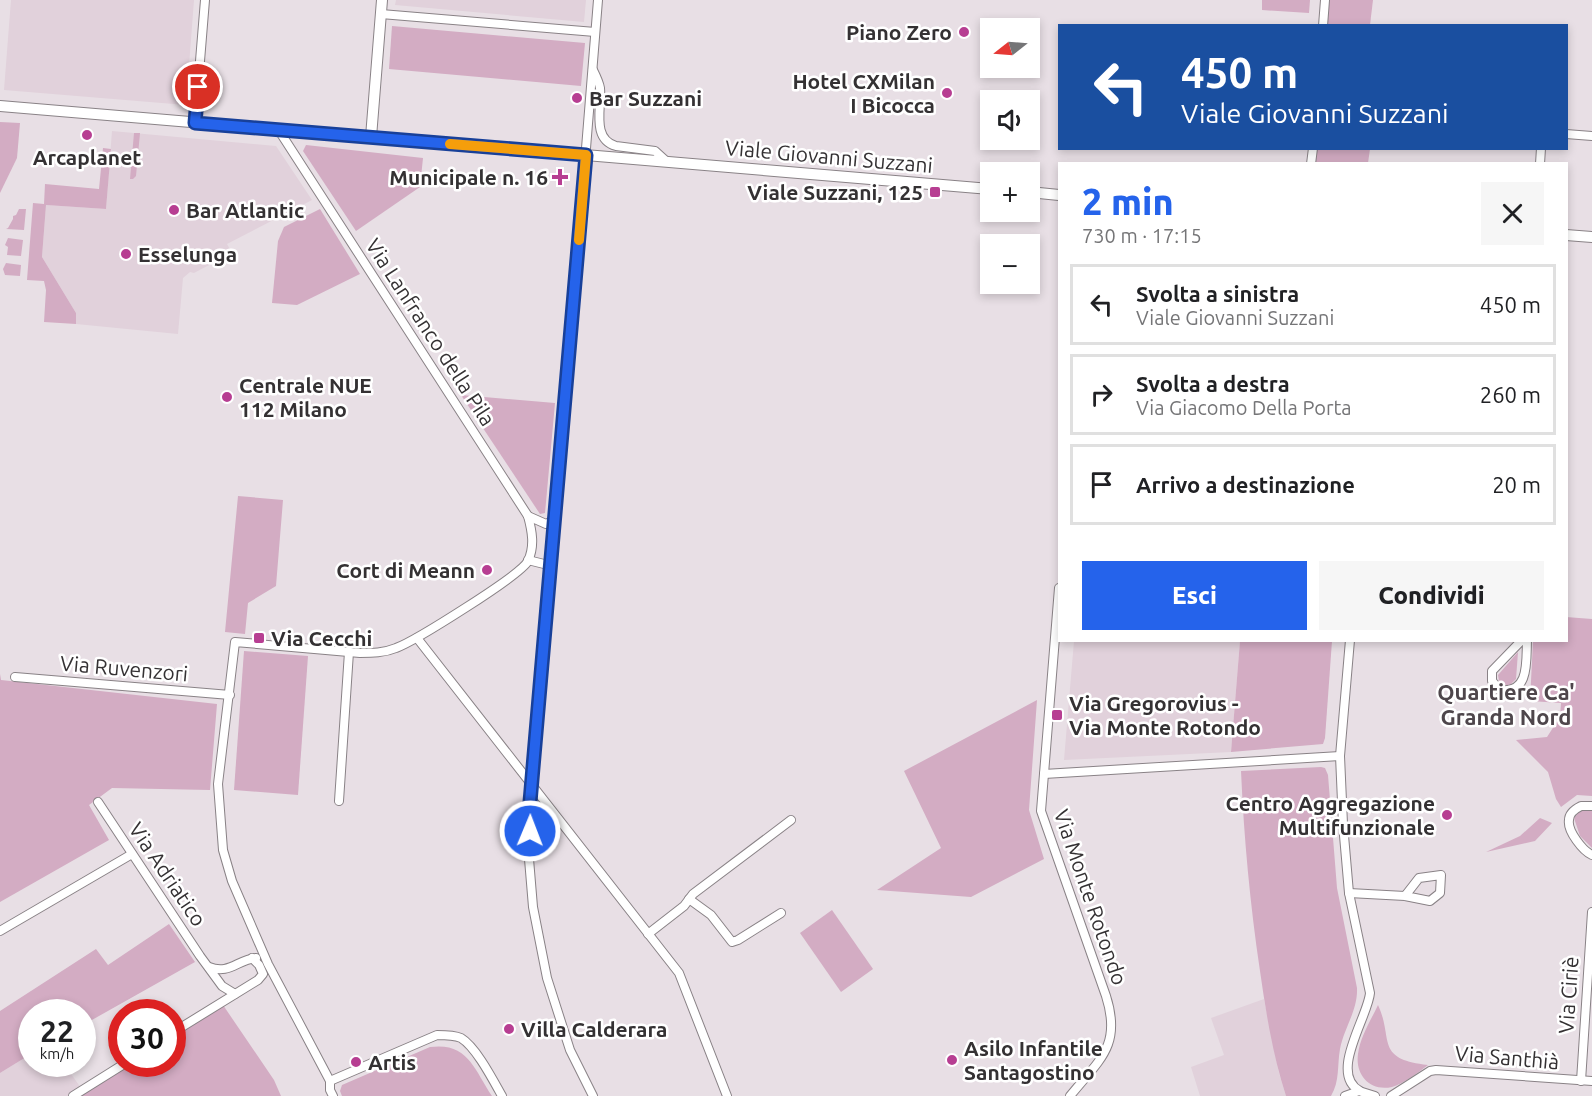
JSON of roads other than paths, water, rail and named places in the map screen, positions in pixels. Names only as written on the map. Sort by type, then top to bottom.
[{"type":"street","points":[[195,123],[205,0]]},
{"type":"street","points":[[371,137],[382,0]]},
{"type":"street","points":[[593,1096],[570,1050],[547,978],[533,907],[529,859],[530,802],[556,519],[598,0]]},
{"type":"street","points":[[1323,24],[1325,0]]},
{"type":"street","points":[[381,14],[595,32]]},
{"type":"street","name":"Viale Giovanni Suzzani","points":[[592,70],[600,87],[599,122],[604,138],[616,146],[655,151],[666,162]]},
{"type":"street","name":"Viale Giovanni Suzzani","points":[[0,106],[980,188]]},
{"type":"street","name":"Via Lanfranco della Pila","points":[[278,129],[528,516],[534,536],[528,560]]},
{"type":"street","points":[[1568,134],[1592,136]]},
{"type":"street","points":[[1040,193],[1058,195]]},
{"type":"street","points":[[1568,234],[1592,237]]},
{"type":"street","points":[[528,516],[546,524],[556,519]]},
{"type":"street","points":[[333,1096],[330,1081],[258,943],[232,881],[223,850],[218,784],[235,642],[349,652],[377,653],[393,650],[417,638],[502,583],[528,560],[552,566]]},
{"type":"street","name":"Via Monte Rotondo","points":[[1058,600],[1042,817],[1106,996],[1112,1021],[1111,1038],[1105,1052],[1070,1096]]},
{"type":"street","points":[[417,638],[679,973],[727,1096]]},
{"type":"street","points":[[1350,642],[1340,756],[1343,824],[1349,893],[1370,993],[1369,1003],[1353,1041],[1349,1057],[1351,1081],[1355,1088],[1375,1096]]},
{"type":"street","points":[[1520,642],[1491,671],[1492,681],[1500,690],[1517,688],[1524,680],[1527,642]]},
{"type":"street","points":[[339,801],[349,652]]},
{"type":"street","name":"Via Ruvenzori","points":[[15,677],[230,695]]},
{"type":"street","points":[[1044,774],[1340,756]]},
{"type":"street","name":"Via Adriatico","points":[[98,802],[222,986],[235,994]]},
{"type":"street","points":[[1592,806],[1581,806],[1570,815],[1568,821],[1569,827],[1584,850],[1592,855]]},
{"type":"street","points":[[648,934],[684,906],[693,894],[791,820]]},
{"type":"street","points":[[0,930],[132,854]]},
{"type":"street","points":[[1349,893],[1405,896]]},
{"type":"street","points":[[689,899],[711,915],[732,942],[781,913]]},
{"type":"street","name":"Via Ciriè","points":[[1581,1081],[1592,912]]},
{"type":"street","points":[[252,958],[257,952],[258,943]]},
{"type":"street","points":[[186,1024],[258,980],[263,974],[260,965],[252,958]]},
{"type":"street","points":[[208,966],[224,970],[252,958],[259,958],[268,964]]},
{"type":"street","points":[[222,1001],[220,974],[224,970]]},
{"type":"street","points":[[258,980],[278,983]]},
{"type":"street","points":[[330,1081],[437,1035],[448,1035],[460,1038],[472,1048],[502,1096]]},
{"type":"street","name":"Via Santhià","points":[[1391,1096],[1436,1070],[1592,1081]]},
{"type":"street","points":[[73,1096],[108,1074]]},
{"type":"street","points":[[1345,1096],[1360,1091]]},
{"type":"place","name":"Piano Zero","points":[[964,32]]},
{"type":"place","name":"Hotel CXMilan I Bicocca","points":[[947,93]]},
{"type":"place","name":"Bar Suzzani","points":[[577,98]]},
{"type":"place","name":"Arcaplanet","points":[[87,135]]},
{"type":"place","name":"Municipale n. 16","points":[[560,177]]},
{"type":"place","name":"Viale Suzzani, 125","points":[[935,192]]},
{"type":"place","name":"Bar Atlantic","points":[[174,210]]},
{"type":"place","name":"Esselunga","points":[[126,254]]},
{"type":"place","name":"Centrale NUE 112 Milano","points":[[227,397]]},
{"type":"place","name":"Cort di Meann","points":[[487,570]]},
{"type":"place","name":"Via Cecchi","points":[[259,638]]},
{"type":"place","name":"Via Gregorovius - Via Monte Rotondo","points":[[1057,715]]},
{"type":"place","name":"Centro Aggregazione Multifunzionale","points":[[1447,815]]},
{"type":"place","name":"Villa Calderara","points":[[509,1029]]},
{"type":"place","name":"Asilo Infantile Santagostino","points":[[952,1060]]},
{"type":"place","name":"Artis","points":[[356,1062]]},
{"type":"district","name":"Quartiere Ca' Granda Nord","points":[[1506,704]]}]
